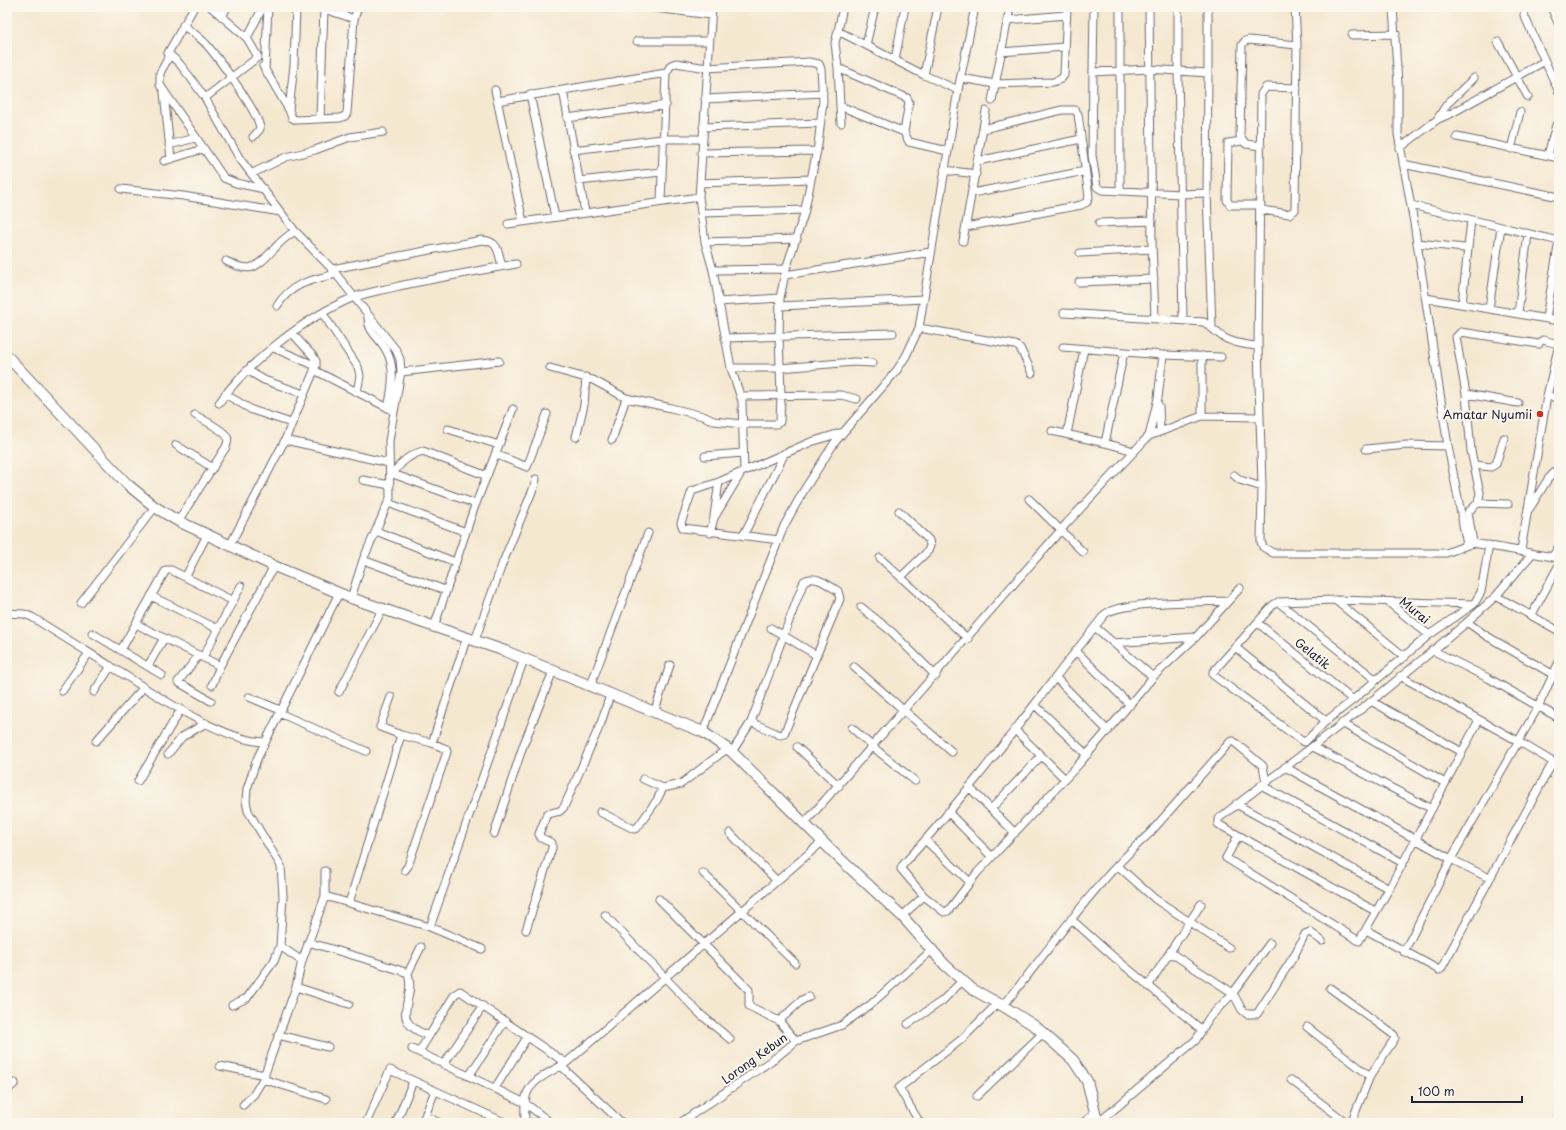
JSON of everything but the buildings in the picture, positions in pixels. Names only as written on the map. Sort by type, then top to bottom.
[{"type":"main road","points":[[7,356],[127,484],[155,507],[178,521],[274,566],[351,598],[382,610],[471,639],[524,659],[703,732],[730,750],[822,842],[902,916],[933,949],[945,965],[962,981],[972,990],[1000,1004],[1044,1033],[1076,1065],[1087,1081],[1098,1123]]},
{"type":"street","points":[[194,7],[168,53],[170,55],[160,73],[159,80],[164,91],[195,138],[224,178],[236,183],[264,189]]},
{"type":"street","points":[[212,7],[247,38],[289,110],[292,118],[297,120],[340,118],[345,116],[347,113],[354,19],[358,7]]},
{"type":"street","points":[[222,17],[227,7]]},
{"type":"street","points":[[247,38],[263,7]]},
{"type":"street","points":[[265,70],[268,7]]},
{"type":"street","points":[[289,110],[294,65],[296,7]]},
{"type":"street","points":[[647,7],[711,15]]},
{"type":"street","points":[[712,7],[699,197],[705,242],[713,270],[731,368],[740,396],[743,453],[743,472],[714,518]]},
{"type":"street","points":[[841,123],[835,43],[843,7]]},
{"type":"street","points":[[866,46],[874,7]]},
{"type":"street","points":[[895,60],[905,7]]},
{"type":"street","points":[[924,75],[938,7]]},
{"type":"street","points":[[703,732],[779,540],[804,490],[835,442],[897,370],[906,356],[919,328],[944,170],[975,7]]},
{"type":"street","points":[[992,101],[1010,7]]},
{"type":"street","points":[[961,78],[995,84],[1053,82],[1061,79],[1064,75],[1064,47],[1067,7]]},
{"type":"street","points":[[1094,7],[1092,147],[1095,182],[1097,187],[1102,190],[1151,193],[1207,193]]},
{"type":"street","points":[[1120,7],[1120,191]]},
{"type":"street","points":[[1149,7],[1152,249],[1155,318]]},
{"type":"street","points":[[1178,7],[1183,320]]},
{"type":"street","points":[[1208,7],[1207,193],[1212,327]]},
{"type":"street","points":[[1242,141],[1228,143],[1227,200],[1230,205],[1261,208],[1288,214],[1295,210],[1297,46],[1294,7]]},
{"type":"street","points":[[1394,7],[1398,84],[1397,122],[1400,148],[1426,298],[1448,446],[1470,544]]},
{"type":"street","points":[[1551,7],[1559,23]]},
{"type":"street","points":[[320,119],[322,8],[354,19]]},
{"type":"street","points":[[1524,15],[1559,92]]},
{"type":"street","points":[[1008,20],[1066,16]]},
{"type":"street","points":[[183,25],[206,44],[231,78],[259,121],[260,130],[253,137]]},
{"type":"street","points":[[838,31],[924,75],[958,90]]},
{"type":"street","points":[[1352,35],[1396,34]]},
{"type":"street","points":[[1261,146],[1246,144],[1242,141],[1240,136],[1242,45],[1245,41],[1249,40],[1297,46]]},
{"type":"street","points":[[637,41],[709,41]]},
{"type":"street","points":[[1498,42],[1528,97]]},
{"type":"street","points":[[1001,52],[1064,47]]},
{"type":"street","points":[[170,55],[179,63],[205,98],[240,159],[253,173],[295,231],[334,272],[396,350],[400,359],[401,372],[391,410]]},
{"type":"street","points":[[205,98],[258,57]]},
{"type":"street","points":[[1400,148],[1438,119],[1517,78],[1545,61]]},
{"type":"street","points":[[550,368],[586,377],[626,398],[671,408],[720,423],[776,424],[780,422],[780,302],[786,272],[805,210],[817,151],[823,93],[821,69],[816,62],[707,68],[676,63],[671,66],[666,73],[666,105],[662,139],[661,202]]},
{"type":"street","points":[[838,68],[907,98],[909,102],[904,132],[909,142],[948,152]]},
{"type":"street","points":[[1093,72],[1150,69],[1208,73]]},
{"type":"street","points":[[498,101],[530,94],[666,73]]},
{"type":"street","points":[[1438,119],[1447,104],[1474,78]]},
{"type":"street","points":[[1297,88],[1266,87],[1261,94],[1261,208],[1258,346],[1262,487],[1261,542],[1263,547],[1274,553],[1446,553],[1470,544],[1489,545],[1521,550],[1532,554],[1556,557],[1559,546]]},
{"type":"street","points":[[495,90],[523,222]]},
{"type":"street","points":[[563,90],[585,212]]},
{"type":"street","points":[[164,91],[171,159]]},
{"type":"street","points":[[705,99],[823,93]]},
{"type":"street","points":[[530,94],[555,217]]},
{"type":"street","points":[[567,118],[666,105]]},
{"type":"street","points":[[840,106],[904,132]]},
{"type":"street","points":[[966,227],[1087,202],[1089,197],[1078,114],[1075,110],[983,129]]},
{"type":"street","points":[[963,241],[986,111]]},
{"type":"street","points":[[1511,149],[1520,112]]},
{"type":"street","points":[[703,126],[820,123]]},
{"type":"street","points":[[1548,155],[1556,125]]},
{"type":"street","points":[[253,173],[286,157],[315,150],[350,137],[383,132]]},
{"type":"street","points":[[1457,136],[1511,149],[1559,158]]},
{"type":"street","points":[[169,145],[195,138]]},
{"type":"street","points":[[573,150],[662,139],[702,139]]},
{"type":"street","points":[[978,161],[1081,139]]},
{"type":"street","points":[[164,161],[203,149]]},
{"type":"street","points":[[701,153],[817,151]]},
{"type":"street","points":[[1403,164],[1559,197]]},
{"type":"street","points":[[944,170],[976,174]]},
{"type":"street","points":[[972,193],[1085,170]]},
{"type":"street","points":[[579,181],[661,172]]},
{"type":"street","points":[[700,183],[811,179]]},
{"type":"street","points":[[121,189],[183,196],[281,212]]},
{"type":"street","points":[[508,224],[699,197]]},
{"type":"street","points":[[1411,206],[1559,241],[1546,318]]},
{"type":"street","points":[[701,213],[805,210]]},
{"type":"street","points":[[1462,304],[1471,220]]},
{"type":"street","points":[[1099,223],[1152,221]]},
{"type":"street","points":[[1489,309],[1501,227]]},
{"type":"street","points":[[226,261],[236,266],[246,268],[256,267],[295,231]]},
{"type":"street","points":[[1518,313],[1528,234]]},
{"type":"street","points":[[705,242],[797,238]]},
{"type":"street","points":[[277,306],[284,295],[298,285],[334,272],[482,240],[492,241],[496,245],[502,266]]},
{"type":"street","points":[[1417,243],[1464,248]]},
{"type":"street","points":[[1080,252],[1152,249]]},
{"type":"street","points":[[713,270],[786,272],[931,252]]},
{"type":"street","points":[[219,403],[225,394],[247,370],[292,333],[355,297],[415,283],[516,264]]},
{"type":"street","points":[[1080,282],[1154,279]]},
{"type":"street","points":[[1426,298],[1559,321]]},
{"type":"street","points":[[718,302],[924,299]]},
{"type":"street","points":[[1064,313],[1204,322],[1212,327],[1219,335],[1235,342],[1258,346]]},
{"type":"street","points":[[323,314],[358,367],[360,376],[357,392]]},
{"type":"street","points":[[351,598],[363,560],[390,498],[391,474],[389,462],[389,441],[392,390],[390,360],[386,350],[368,324],[368,315]]},
{"type":"street","points":[[919,328],[1015,345],[1020,348],[1032,373]]},
{"type":"street","points":[[230,545],[285,440],[315,368],[316,360],[292,333]]},
{"type":"street","points":[[725,338],[893,333]]},
{"type":"street","points":[[1478,504],[1480,493],[1472,451],[1466,394],[1455,339],[1459,333],[1558,344],[1547,396],[1521,550]]},
{"type":"street","points":[[1063,347],[1163,355],[1221,357]]},
{"type":"street","points":[[274,348],[315,368],[391,410]]},
{"type":"street","points":[[1067,434],[1084,349]]},
{"type":"street","points":[[1105,442],[1124,352]]},
{"type":"street","points":[[1150,436],[1158,398],[1163,355]]},
{"type":"street","points":[[1202,356],[1202,416]]},
{"type":"street","points":[[401,372],[499,361]]},
{"type":"street","points":[[731,368],[780,368],[854,362],[873,363]]},
{"type":"street","points":[[247,370],[264,380],[304,394]]},
{"type":"street","points":[[576,437],[586,393],[586,377]]},
{"type":"street","points":[[225,394],[252,410],[291,423]]},
{"type":"street","points":[[1466,394],[1518,403]]},
{"type":"street","points":[[740,396],[841,396],[857,399]]},
{"type":"street","points":[[1547,396],[1559,398]]},
{"type":"street","points":[[612,440],[626,398]]},
{"type":"street","points":[[1158,398],[1160,431]]},
{"type":"street","points":[[434,627],[445,590],[476,504],[513,409]]},
{"type":"street","points":[[495,454],[527,467],[547,414]]},
{"type":"street","points":[[178,521],[226,447],[227,436],[195,415]]},
{"type":"street","points":[[804,824],[936,676],[1064,527],[1134,451],[1150,436],[1202,416],[1260,417]]},
{"type":"street","points":[[448,429],[499,445]]},
{"type":"street","points":[[779,540],[685,529],[681,523],[692,491],[719,482],[811,442],[844,431]]},
{"type":"street","points":[[1052,431],[1105,442],[1134,451]]},
{"type":"street","points":[[1475,465],[1495,466],[1504,438]]},
{"type":"street","points":[[285,440],[389,462]]},
{"type":"street","points":[[176,445],[213,468]]},
{"type":"street","points":[[1366,449],[1407,445],[1448,446]]},
{"type":"street","points":[[391,474],[407,459],[416,453],[423,451],[487,476]]},
{"type":"street","points":[[705,456],[743,453]]},
{"type":"street","points":[[743,536],[785,454]]},
{"type":"street","points":[[1528,509],[1551,475],[1559,468]]},
{"type":"street","points":[[391,474],[476,504]]},
{"type":"street","points":[[1234,475],[1240,480],[1262,487]]},
{"type":"street","points":[[432,743],[471,639],[534,488],[536,479]]},
{"type":"street","points":[[363,480],[390,485]]},
{"type":"street","points":[[710,533],[714,518],[719,482]]},
{"type":"street","points":[[1029,499],[1064,527],[1083,552]]},
{"type":"street","points":[[388,503],[466,532]]},
{"type":"street","points":[[1470,544],[1468,512],[1478,504],[1508,504]]},
{"type":"street","points":[[81,603],[155,507]]},
{"type":"street","points":[[899,511],[929,540],[930,546],[928,552],[902,576]]},
{"type":"street","points":[[376,531],[455,562]]},
{"type":"street","points":[[590,687],[648,533]]},
{"type":"street","points":[[186,576],[207,535]]},
{"type":"street","points":[[1474,604],[1335,600],[1278,602],[1273,605],[1213,672],[1214,676],[1302,741],[1306,741],[1326,721],[1405,657],[1429,635],[1474,604],[1481,592],[1489,545]]},
{"type":"street","points":[[1375,911],[1238,836],[1217,822],[1220,817],[1236,804],[1313,747],[1467,622],[1496,596],[1532,554]]},
{"type":"street","points":[[880,558],[902,576],[968,639]]},
{"type":"street","points":[[363,560],[445,590]]},
{"type":"street","points":[[1530,616],[1559,565]]},
{"type":"street","points":[[212,685],[220,666],[274,566]]},
{"type":"street","points":[[121,650],[166,570],[171,570],[186,576],[233,601]]},
{"type":"street","points":[[643,780],[662,788],[681,784],[730,750],[752,722],[784,634],[806,580],[815,578],[838,591],[840,599],[783,735],[752,722]]},
{"type":"street","points":[[210,701],[178,682],[201,656],[218,629],[241,586]]},
{"type":"street","points":[[1228,601],[1131,606],[1110,610],[969,787],[901,868],[924,896],[946,912],[992,856],[1087,755],[1152,678],[1196,637],[1240,588]]},
{"type":"street","points":[[232,1005],[247,998],[274,961],[280,946],[283,896],[281,866],[248,811],[246,801],[255,766],[279,711],[339,593]]},
{"type":"street","points":[[151,596],[218,629]]},
{"type":"street","points":[[1496,596],[1559,631]]},
{"type":"street","points":[[1335,600],[1405,657]]},
{"type":"street","points":[[1278,602],[1376,680]]},
{"type":"street","name":"Murai","points":[[1388,602],[1429,635]]},
{"type":"street","points":[[861,607],[892,632],[936,676]]},
{"type":"street","points":[[339,692],[382,610]]},
{"type":"street","points":[[7,613],[24,614],[32,617],[144,687],[206,723],[229,734],[254,742],[265,742]]},
{"type":"street","points":[[1467,622],[1485,635],[1559,678]]},
{"type":"street","name":"Gelatik","points":[[1258,623],[1353,700]]},
{"type":"street","points":[[136,624],[220,666]]},
{"type":"street","points":[[1095,627],[1152,678]]},
{"type":"street","points":[[772,628],[816,655]]},
{"type":"street","points":[[92,633],[162,675]]},
{"type":"street","points":[[1113,643],[1196,637]]},
{"type":"street","points":[[148,666],[164,638]]},
{"type":"street","points":[[1236,647],[1326,721]]},
{"type":"street","points":[[1432,650],[1488,678],[1559,718]]},
{"type":"street","points":[[1076,651],[1130,704]]},
{"type":"street","points":[[62,691],[89,653]]},
{"type":"street","points":[[430,927],[524,659]]},
{"type":"street","points":[[1404,952],[1451,859],[1538,707],[1559,662]]},
{"type":"street","points":[[654,713],[670,665]]},
{"type":"street","points":[[94,692],[111,666]]},
{"type":"street","points":[[854,667],[904,712],[952,752]]},
{"type":"street","points":[[494,834],[523,746],[553,671]]},
{"type":"street","points":[[1366,930],[1404,952],[1439,970],[1441,969],[1489,878],[1556,761],[1400,676]]},
{"type":"street","points":[[1056,678],[1108,731]]},
{"type":"street","points":[[96,742],[144,687]]},
{"type":"street","points":[[526,930],[552,848],[552,843],[541,838],[540,833],[547,814],[560,811],[564,807],[601,723],[610,695]]},
{"type":"street","points":[[249,697],[366,751]]},
{"type":"street","points":[[391,697],[380,727],[401,735],[432,743],[446,749],[447,752],[408,866],[405,870]]},
{"type":"street","points":[[1371,701],[1462,752]]},
{"type":"street","points":[[1035,705],[1087,755]]},
{"type":"street","points":[[138,781],[181,709]]},
{"type":"street","points":[[1238,836],[1226,858],[1359,941],[1389,889],[1479,720]]},
{"type":"street","points":[[168,754],[182,737],[206,723]]},
{"type":"street","points":[[1342,723],[1445,783]]},
{"type":"street","points":[[852,728],[872,747],[915,781]]},
{"type":"street","points":[[1015,730],[1065,779]]},
{"type":"street","points":[[349,903],[401,735]]},
{"type":"street","points":[[920,1123],[899,1088],[962,1039],[1000,1004],[1071,919],[1118,866],[1150,833],[1231,741],[1233,741],[1263,766],[1264,784]]},
{"type":"street","points":[[797,747],[839,786]]},
{"type":"street","points":[[1313,747],[1432,809]]},
{"type":"street","points":[[990,809],[1041,756]]},
{"type":"street","points":[[1285,767],[1451,859],[1489,878]]},
{"type":"street","points":[[1264,784],[1403,863]]},
{"type":"street","points":[[969,787],[1015,833]]},
{"type":"street","points":[[600,812],[634,829],[637,828],[656,800],[662,788]]},
{"type":"street","points":[[1236,804],[1389,889]]},
{"type":"street","points":[[948,812],[992,856]]},
{"type":"street","points":[[730,833],[777,881]]},
{"type":"street","points":[[926,840],[970,882]]},
{"type":"street","points":[[524,1123],[525,1103],[528,1090],[533,1084],[563,1064],[822,842]]},
{"type":"street","points":[[1118,866],[1156,898],[1229,948]]},
{"type":"street","points":[[243,1105],[254,1094],[264,1077],[296,987],[308,942],[325,896],[325,870]]},
{"type":"street","points":[[703,873],[741,912],[795,963]]},
{"type":"street","points":[[325,896],[430,927],[482,949]]},
{"type":"street","points":[[902,916],[924,896]]},
{"type":"street","points":[[659,899],[749,990],[749,1006],[779,1021],[796,1041]]},
{"type":"street","points":[[1148,986],[1171,953],[1201,904]]},
{"type":"street","points":[[605,915],[699,1013],[730,1039]]},
{"type":"street","points":[[1071,919],[1148,986],[1202,1030]]},
{"type":"street","points":[[1171,953],[1233,993],[1242,1010],[1247,1014],[1257,1014],[1294,956],[1305,934],[1310,932],[1322,941]]},
{"type":"street","points":[[308,942],[372,961],[408,974]]},
{"type":"street","points":[[1098,1123],[1179,1056],[1196,1040],[1209,1018],[1233,993],[1270,943]]},
{"type":"street","points":[[280,946],[302,961]]},
{"type":"street","points":[[421,947],[408,974],[409,989],[406,1008],[407,1022],[411,1026],[429,1036]]},
{"type":"street","name":"Lorong Kebun","points":[[682,1121],[772,1060],[796,1041],[842,1025],[870,1005],[933,949]]},
{"type":"street","points":[[908,1024],[942,1001],[962,981]]},
{"type":"street","points":[[296,987],[349,1004]]},
{"type":"street","points":[[1330,988],[1394,1035],[1395,1038],[1370,1076],[1351,1123]]},
{"type":"street","points":[[551,1123],[525,1103],[415,1050],[429,1036],[457,992],[462,992],[528,1036],[563,1064],[622,1123]]},
{"type":"street","points":[[779,1021],[802,1000],[809,997]]},
{"type":"street","points":[[444,1064],[483,1006]]},
{"type":"street","points":[[469,1076],[505,1021]]},
{"type":"street","points":[[1307,1027],[1370,1076]]},
{"type":"street","points":[[977,1096],[1044,1033]]},
{"type":"street","points":[[278,1035],[328,1047]]},
{"type":"street","points":[[494,1088],[528,1036]]},
{"type":"street","points":[[220,1066],[264,1077],[326,1099]]},
{"type":"street","points":[[366,1123],[388,1071],[506,1123]]},
{"type":"street","points":[[1291,1080],[1347,1123]]},
{"type":"street","points":[[396,1123],[413,1081]]},
{"type":"street","points":[[7,1090],[15,1083]]},
{"type":"street","points":[[422,1123],[435,1091]]},
{"type":"street","points":[[1083,1123],[1095,1113]]},
{"type":"street","points":[[425,1116],[440,1123]]},
{"type":"place","name":"Amatar Nyumii","points":[[1540,414]]}]
